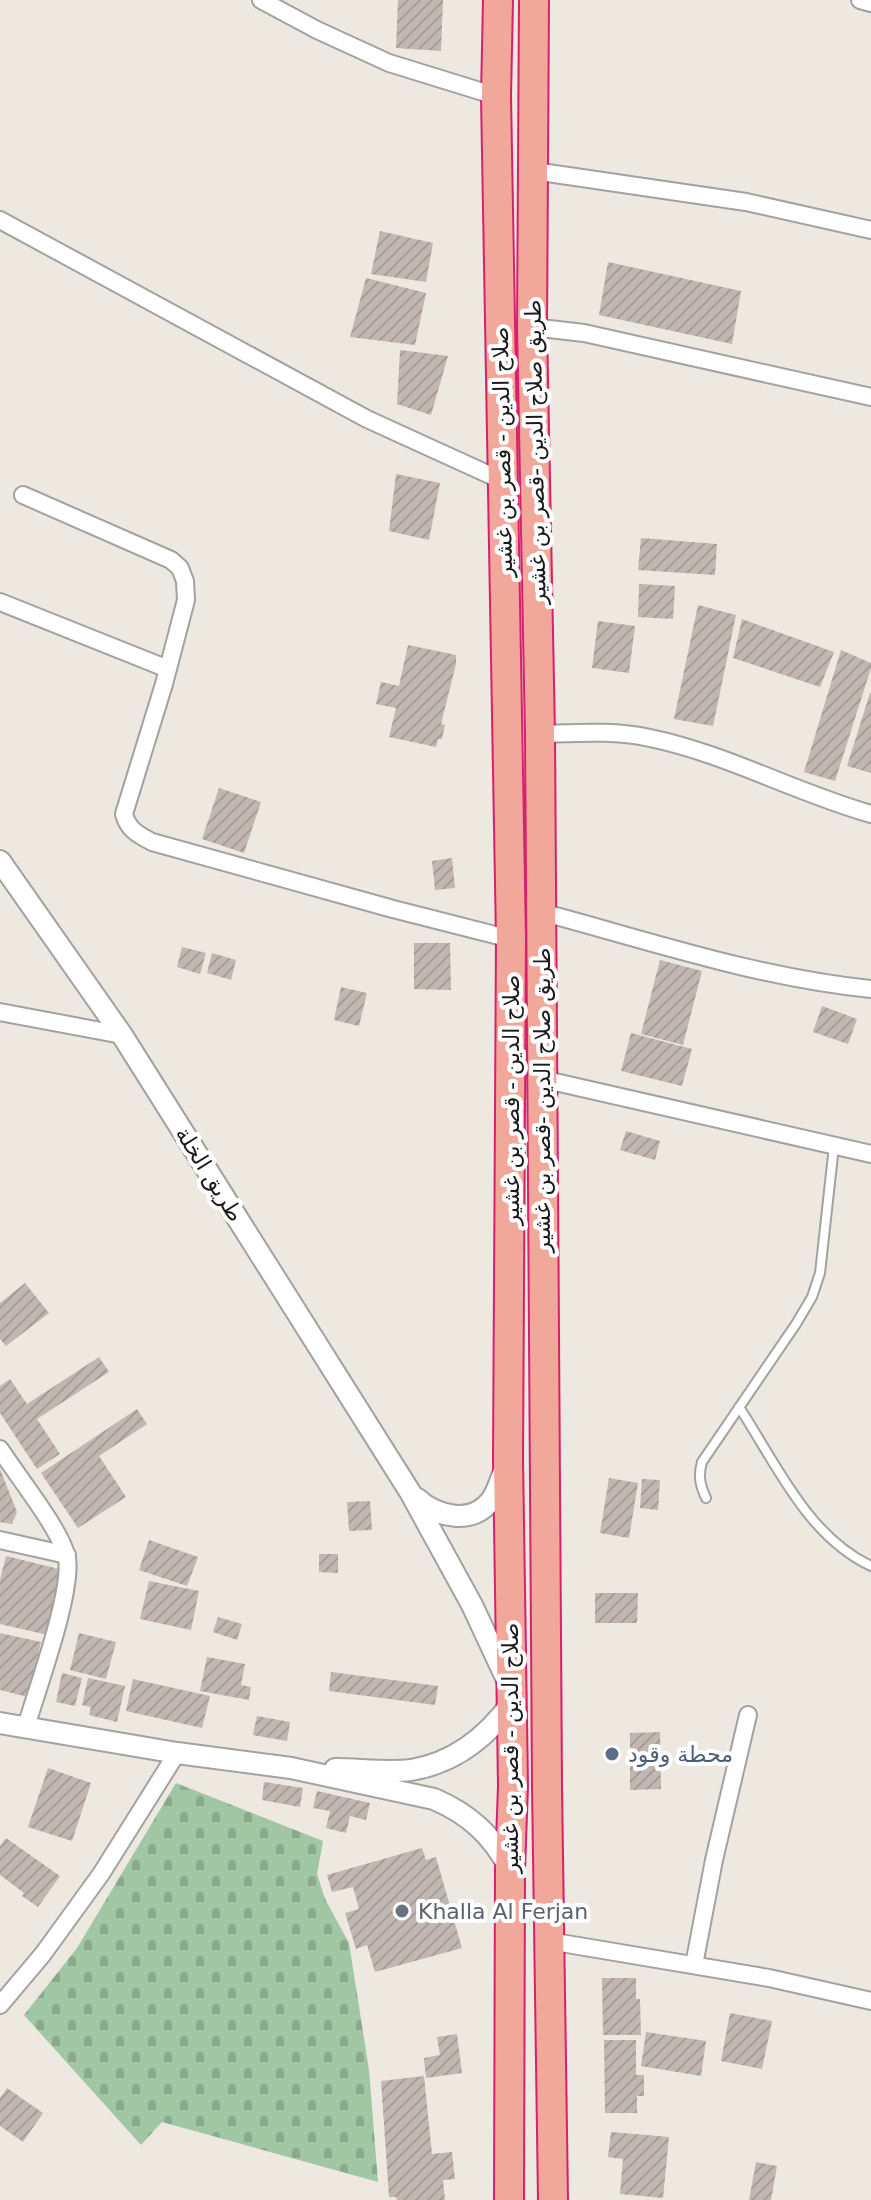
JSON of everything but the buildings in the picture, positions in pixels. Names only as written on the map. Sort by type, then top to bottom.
[{"type":"highway","name":"صلاح الدين - قصر بن غشير","points":[[498,0],[496,96],[511,939],[508,1458],[513,1786],[509,2200]]},
{"type":"highway","name":"طريق صلاح الدين -قصر بن غشير","points":[[534,0],[532,327],[540,734],[553,2200]]},
{"type":"street","points":[[261,0],[389,63],[496,96]]},
{"type":"street","points":[[860,0],[871,3]]},
{"type":"street","points":[[534,171],[746,202],[871,230]]},
{"type":"street","points":[[0,220],[367,419],[503,481]]},
{"type":"street","points":[[532,327],[584,333],[871,397]]},
{"type":"street","points":[[23,495],[171,560],[180,568],[185,581],[186,600],[168,669],[124,814],[134,832],[152,842],[511,939]]},
{"type":"street","points":[[0,602],[168,669]]},
{"type":"street","points":[[540,734],[599,733],[659,740],[697,749],[840,806],[871,814]]},
{"type":"street","name":"طريق الخلة","points":[[0,861],[122,1035],[410,1492],[472,1605],[512,1694]]},
{"type":"street","points":[[541,912],[743,966],[871,989]]},
{"type":"street","points":[[0,1012],[122,1035]]},
{"type":"street","points":[[542,1079],[871,1154]]},
{"type":"street","points":[[0,1449],[67,1555],[68,1585],[26,1727]]},
{"type":"street","name":"طريق الخلة","points":[[410,1492],[427,1508],[443,1515],[460,1516],[476,1512],[490,1502],[508,1458]]},
{"type":"street","points":[[0,1540],[67,1555]]},
{"type":"street","points":[[291,1768],[408,1770],[426,1766],[452,1756],[475,1742],[502,1716],[512,1694]]},
{"type":"street","points":[[694,1965],[714,1860],[748,1715]]},
{"type":"street","points":[[0,1723],[177,1753],[291,1768],[434,1799],[453,1808],[487,1834],[510,1869]]},
{"type":"street","points":[[0,2005],[43,1954],[101,1874],[177,1753]]},
{"type":"street","points":[[549,1941],[694,1965],[871,2001]]},
{"type":"lane","points":[[706,1498],[700,1485],[702,1462],[812,1297],[820,1273],[834,1145]]},
{"type":"lane","points":[[739,1407],[817,1525],[841,1549],[871,1566]]},
{"type":"green space","points":[[176,1783],[323,1841],[317,1874],[325,1899],[349,1943],[369,2070],[378,2182],[162,2122],[141,2145],[24,2015],[77,1948]]},
{"type":"place","name":"محطة وقود","points":[[612,1754]]},
{"type":"place","name":"Khalla Al Ferjan","points":[[402,1911]]}]
